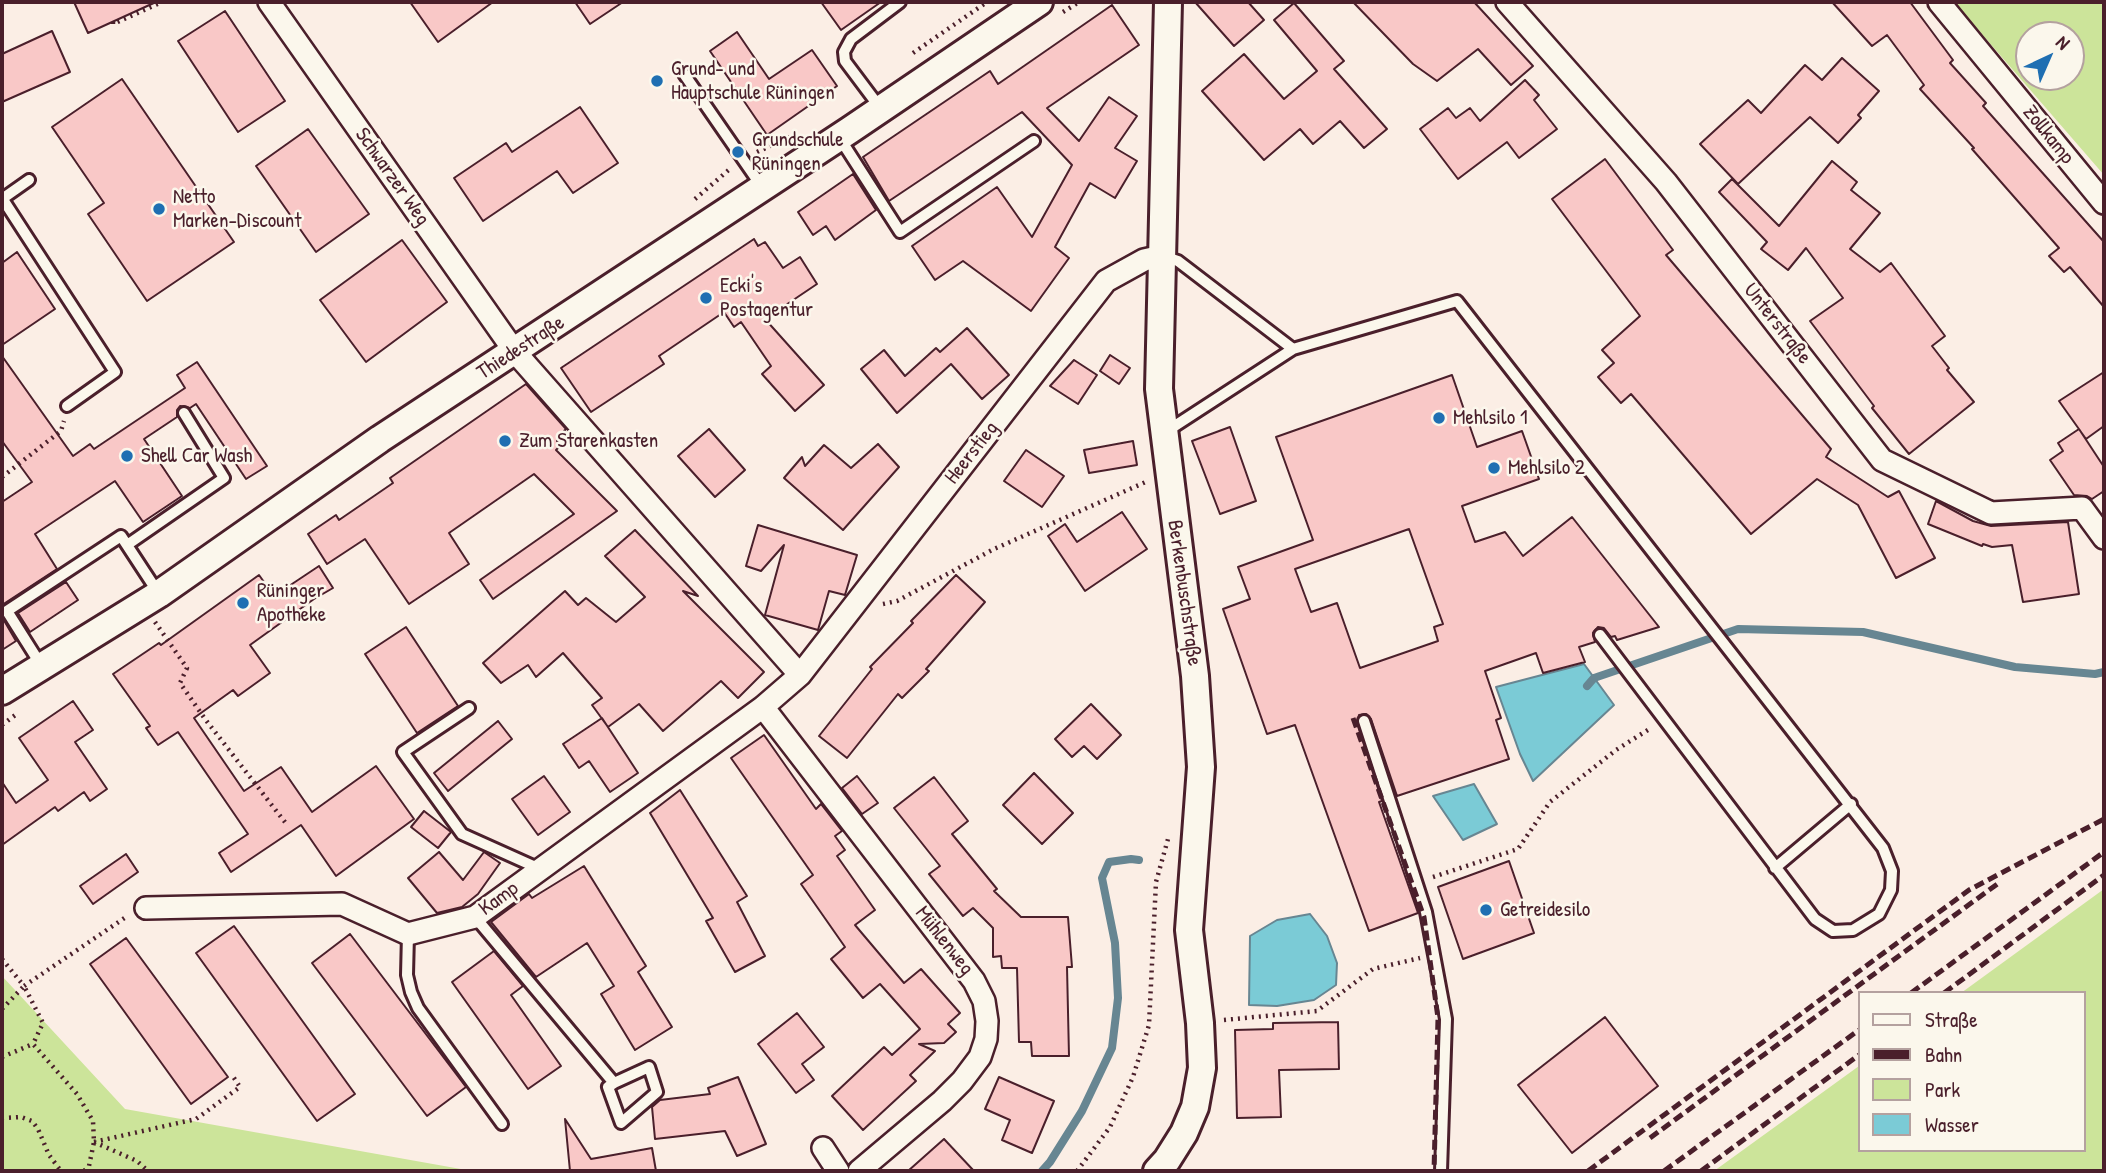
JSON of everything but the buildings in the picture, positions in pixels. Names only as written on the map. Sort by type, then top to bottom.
[{"type":"street","name":"Schwarzer Weg","points":[[269,2],[515,352]]},
{"type":"street","name":"Thiedestraße","points":[[2,691],[159,594],[380,439],[515,352],[1039,2]]},
{"type":"street","name":"Berkenbuschstraße","points":[[1157,1171],[1184,1133],[1195,1107],[1202,1068],[1200,1023],[1189,930],[1200,767],[1195,676],[1158,389],[1168,2]]},
{"type":"street","name":"Unterstraße","points":[[1507,2],[1666,182],[1882,460],[1992,513],[2082,509],[2104,538]]},
{"type":"street","name":"Zollkamp","points":[[1939,2],[2104,203]]},
{"type":"street","name":"Heerstieg","points":[[763,707],[800,675],[1106,281],[1144,260],[1162,256]]},
{"type":"street","points":[[515,352],[800,675]]},
{"type":"street","name":"Kamp","points":[[408,934],[475,917],[763,707]]},
{"type":"street","name":"Mühlenweg","points":[[763,707],[974,981],[984,1001],[986,1039],[979,1057],[962,1081],[859,1171]]},
{"type":"street","points":[[146,908],[342,904],[408,934]]},
{"type":"street","points":[[823,1149],[838,1171]]},
{"type":"lane","points":[[881,109],[845,61],[844,52],[851,39],[901,2]]},
{"type":"lane","points":[[684,74],[762,187]]},
{"type":"lane","points":[[839,137],[900,232],[1034,141]]},
{"type":"lane","points":[[29,180],[2,198],[115,372],[67,406]]},
{"type":"lane","points":[[1162,256],[1178,261],[1293,349]]},
{"type":"lane","points":[[1163,433],[1293,349],[1457,301],[1883,848],[1892,871],[1891,890],[1879,914],[1853,930],[1833,931],[1815,919],[1600,635]]},
{"type":"lane","points":[[127,545],[223,478],[184,414]]},
{"type":"lane","points":[[41,665],[7,611],[121,536],[159,594]]},
{"type":"lane","points":[[469,708],[403,752],[462,834],[540,869]]},
{"type":"lane","points":[[1364,721],[1418,882],[1446,1020],[1441,1171]]},
{"type":"lane","points":[[1775,867],[1851,804]]},
{"type":"lane","points":[[475,917],[614,1083]]},
{"type":"lane","points":[[408,934],[407,975],[418,1007],[502,1124]]},
{"type":"lane","points":[[649,1067],[657,1093],[621,1123],[608,1087],[614,1083],[649,1067]]},
{"type":"path","points":[[113,22],[162,2]]},
{"type":"path","points":[[2,477],[61,431],[67,406]]},
{"type":"path","points":[[848,612],[897,601],[994,549],[1151,480]]},
{"type":"path","points":[[155,622],[187,668],[180,683],[288,826]]},
{"type":"path","points":[[1418,882],[1518,849],[1550,802],[1616,750],[1664,721]]},
{"type":"path","points":[[1077,1171],[1110,1127],[1133,1077],[1149,1026],[1156,882],[1169,836]]},
{"type":"path","points":[[2,1009],[24,986],[117,922],[146,908]]},
{"type":"path","points":[[1200,1023],[1317,1011],[1373,969],[1434,954]]},
{"type":"path","points":[[2,958],[24,986],[43,1023],[33,1044],[2,1057]]},
{"type":"path","points":[[33,1044],[76,1094],[93,1121],[94,1142],[89,1166],[84,1171]]},
{"type":"path","points":[[94,1142],[196,1119],[240,1087],[232,1075]]},
{"type":"path","points":[[2,1118],[21,1117],[32,1121],[48,1155],[61,1171]]},
{"type":"path","points":[[94,1142],[137,1161],[148,1171]]},
{"type":"green space","points":[[1954,2],[2104,2],[2104,175],[2031,91],[2085,91],[2085,21],[2015,21],[2015,72]]},
{"type":"green space","points":[[2104,889],[2104,1171],[1714,1171],[1857,1067],[1857,1152],[2085,1152],[2085,991],[1964,991]]},
{"type":"green space","points":[[2,976],[125,1109],[472,1171],[2,1171]]},
{"type":"water","points":[[1584,664],[1614,705],[1533,781],[1520,754],[1496,687]]},
{"type":"water","points":[[1474,784],[1497,824],[1463,840],[1433,796]]},
{"type":"water","points":[[1310,914],[1327,936],[1337,963],[1336,985],[1314,1000],[1277,1006],[1249,1005],[1250,936],[1277,920]]},
{"type":"waterway","points":[[1587,686],[1594,678],[1738,629],[1863,632],[2015,667],[2095,674],[2104,672]]},
{"type":"waterway","points":[[1042,1171],[1082,1111],[1112,1048],[1118,998],[1115,943],[1102,878],[1109,862],[1139,860]]},
{"type":"railway","points":[[1353,718],[1424,917],[1438,1018],[1434,1171]]},
{"type":"railway","points":[[1588,1171],[1969,890],[2104,819]]},
{"type":"railway","points":[[1914,991],[2104,852]]},
{"type":"railway","points":[[1947,991],[2104,875]]},
{"type":"railway","points":[[1650,1138],[2000,882]]},
{"type":"railway","points":[[1664,1171],[1857,1031]]},
{"type":"railway","points":[[1701,1171],[1857,1056]]},
{"type":"place","name":"Grund- und Hauptschule Rüningen","points":[[657,81]]},
{"type":"place","name":"Grundschule Rüningen","points":[[738,152]]},
{"type":"place","name":"Netto Marken-Discount","points":[[159,209]]},
{"type":"place","name":"Ecki's Postagentur","points":[[706,298]]},
{"type":"place","name":"Mehlsilo 1","points":[[1439,418]]},
{"type":"place","name":"Zum Starenkasten","points":[[505,441]]},
{"type":"place","name":"Shell Car Wash","points":[[127,456]]},
{"type":"place","name":"Mehlsilo 2","points":[[1494,468]]},
{"type":"place","name":"Rüninger Apotheke","points":[[243,603]]},
{"type":"place","name":"Getreidesilo","points":[[1486,910]]}]
